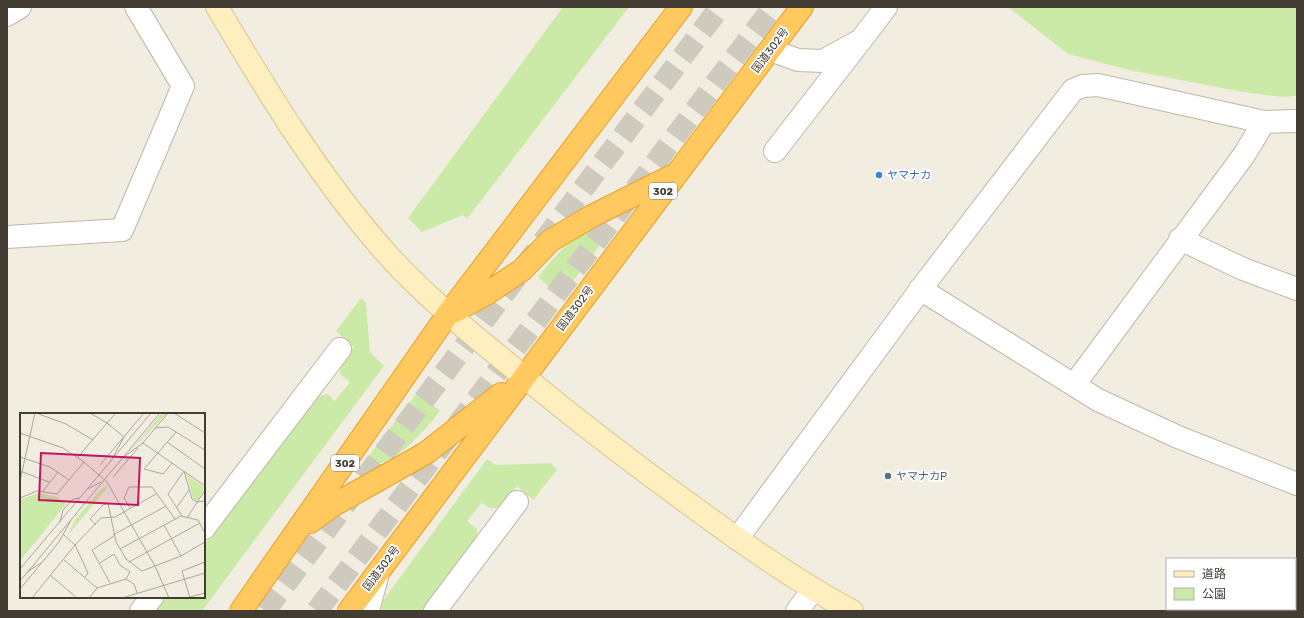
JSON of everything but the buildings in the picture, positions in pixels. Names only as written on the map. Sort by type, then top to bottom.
[{"type":"highway","name":"302","points":[[240,611],[292,539],[448,314],[681,7]]},
{"type":"highway","name":"国道302号","points":[[349,611],[802,7]]},
{"type":"highway","points":[[448,314],[486,294],[522,270],[550,241],[592,216],[676,174]]},
{"type":"highway","points":[[292,539],[312,520],[332,506],[426,453],[524,376]]},
{"type":"street","points":[[7,15],[20,7]]},
{"type":"street","points":[[7,237],[122,230],[183,86],[136,7]]},
{"type":"street","points":[[217,7],[274,102],[330,185],[387,253],[448,314],[593,434],[738,539],[813,590],[852,611]]},
{"type":"street","points":[[775,151],[886,7]]},
{"type":"street","points":[[770,50],[798,60],[823,61],[861,40]]},
{"type":"street","points":[[738,539],[920,290],[1072,90],[1082,86],[1098,85],[1264,122],[1297,121]]},
{"type":"street","points":[[1074,384],[1180,239],[1244,155],[1264,122]]},
{"type":"street","points":[[1180,239],[1243,269],[1297,289]]},
{"type":"street","points":[[920,290],[1098,400],[1178,437],[1297,484]]},
{"type":"street","points":[[205,527],[340,349]]},
{"type":"street","points":[[435,611],[517,502]]},
{"type":"street","points":[[368,611],[378,573]]},
{"type":"street","points":[[797,611],[813,590]]},
{"type":"street","points":[[141,611],[151,598]]},
{"type":"green space","points":[[563,7],[629,7],[467,219],[463,215],[422,232],[408,218]]},
{"type":"green space","points":[[1008,7],[1297,7],[1297,96],[1282,97],[1243,92],[1129,70],[1068,54]]},
{"type":"green space","points":[[601,224],[607,224],[609,228],[606,237],[563,295],[559,296],[538,277],[552,260],[573,240]]},
{"type":"green space","points":[[361,298],[366,303],[370,352],[384,366],[202,611],[154,611],[164,598],[205,598],[205,544],[318,396],[328,394],[335,401],[350,382],[340,374],[340,365],[354,347],[336,331]]},
{"type":"green space","points":[[419,393],[440,411],[419,436],[401,452],[382,463],[372,465],[368,458],[416,394]]},
{"type":"green space","points":[[487,459],[496,465],[551,463],[557,470],[533,500],[517,486],[500,508],[490,508],[482,503],[467,521],[477,529],[477,539],[422,611],[381,611],[382,602]]},
{"type":"tunnel","points":[[265,611],[720,7]]},
{"type":"tunnel","points":[[317,611],[773,7]]},
{"type":"place","name":"ヤマナカ","points":[[879,175]]},
{"type":"place","name":"ヤマナカP","points":[[888,476]]}]
